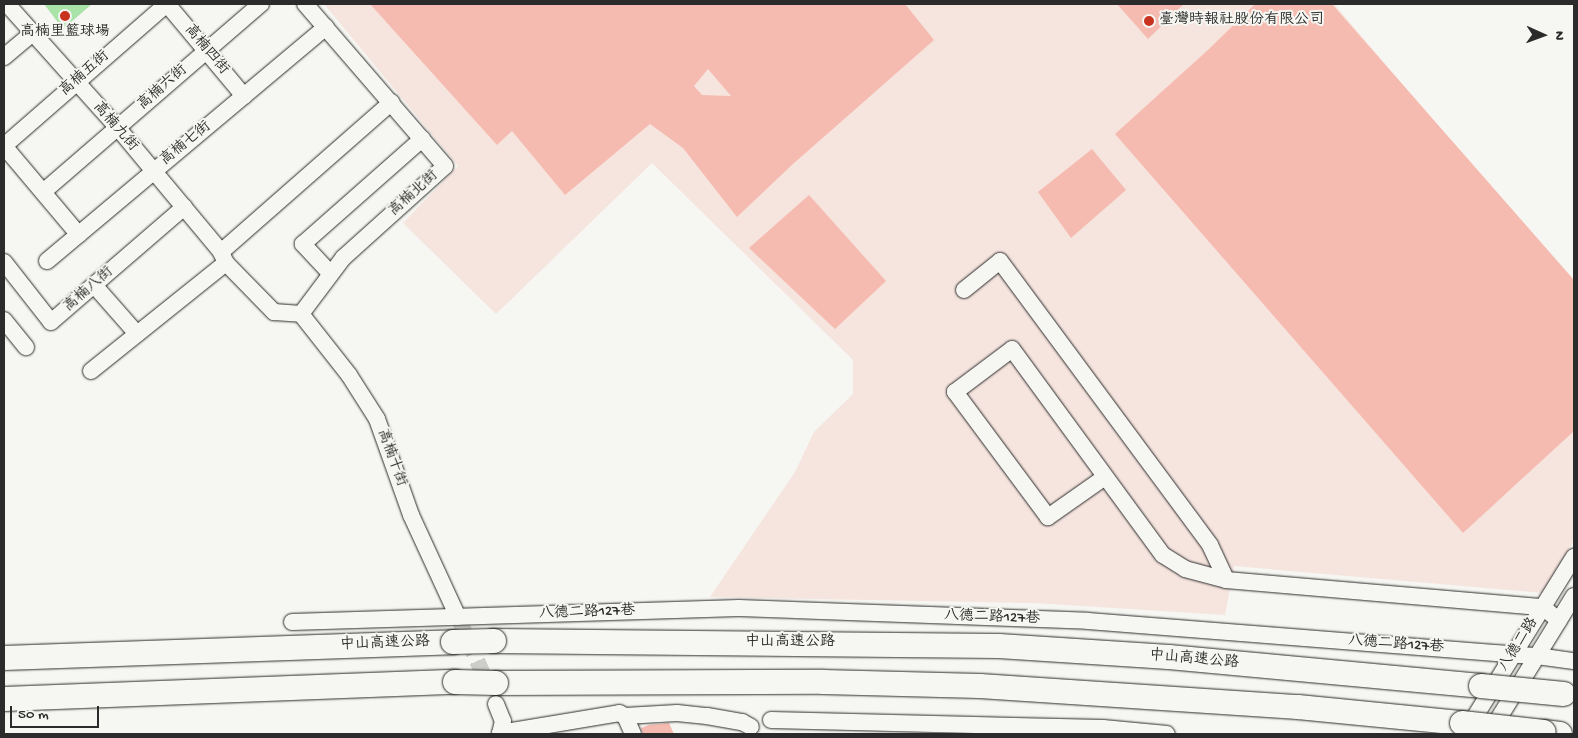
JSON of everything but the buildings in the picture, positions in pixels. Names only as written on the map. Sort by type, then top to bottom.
[{"type":"highway","name":"中山高速公路","points":[[4,658],[494,641],[999,646],[1169,657],[1569,695]]},
{"type":"highway","points":[[4,699],[456,682],[496,693],[823,682],[980,686],[1298,707],[1463,729],[1552,733]]},
{"type":"street","name":"高楠九街","points":[[7,4],[117,127],[224,258],[274,312],[301,314]]},
{"type":"street","name":"高楠四街","points":[[167,4],[244,96]]},
{"type":"street","name":"高楠五街","points":[[4,146],[167,4]]},
{"type":"street","name":"高楠六街","points":[[43,192],[261,4]]},
{"type":"street","name":"高楠北街","points":[[301,314],[343,258],[445,166],[392,102],[305,4]]},
{"type":"street","name":"高楠七街","points":[[47,261],[326,28]]},
{"type":"street","points":[[4,57],[33,33]]},
{"type":"street","points":[[91,371],[138,334],[224,258],[392,102]]},
{"type":"street","points":[[330,273],[303,244],[422,139]]},
{"type":"street","points":[[4,146],[79,235]]},
{"type":"street","name":"高楠八街","points":[[4,262],[51,322],[184,208]]},
{"type":"street","points":[[964,290],[1000,261],[1210,545],[1226,580]]},
{"type":"street","points":[[94,285],[138,334]]},
{"type":"street","name":"高楠十街","points":[[301,314],[349,375],[377,420],[411,515],[458,617]]},
{"type":"street","points":[[4,320],[26,346]]},
{"type":"street","points":[[1104,477],[1048,516],[955,392],[1012,349],[1163,555],[1185,569],[1226,580],[1543,608],[1559,621]]},
{"type":"street","name":"八德二路","points":[[1489,734],[1525,655],[1543,608],[1574,557]]},
{"type":"street","name":"八德二路","points":[[1463,729],[1525,655],[1559,621],[1574,596]]},
{"type":"street","name":"八德二路127巷","points":[[292,622],[739,608],[1088,621],[1525,655],[1574,662]]},
{"type":"street","points":[[496,693],[503,721],[500,734],[619,713],[626,716],[677,713],[742,722],[751,727]]},
{"type":"street","points":[[626,716],[633,734]]},
{"type":"street","points":[[771,720],[1103,728],[1167,734]]},
{"type":"shaded area","points":[[324,4],[1334,4],[1574,285],[1574,540],[1543,593],[1234,566],[1225,615],[1035,603],[710,597],[795,472],[814,432],[853,394],[853,360],[652,163],[496,314],[403,223],[458,166]]},
{"type":"green space","name":"高楠里籃球場","points":[[44,4],[92,4],[63,29]]},
{"type":"tunnel","points":[[458,617],[490,690]]},
{"type":"place","name":"高楠里籃球場","points":[[65,16]]},
{"type":"place","name":"臺灣時報社股份有限公司","points":[[1149,21]]}]
